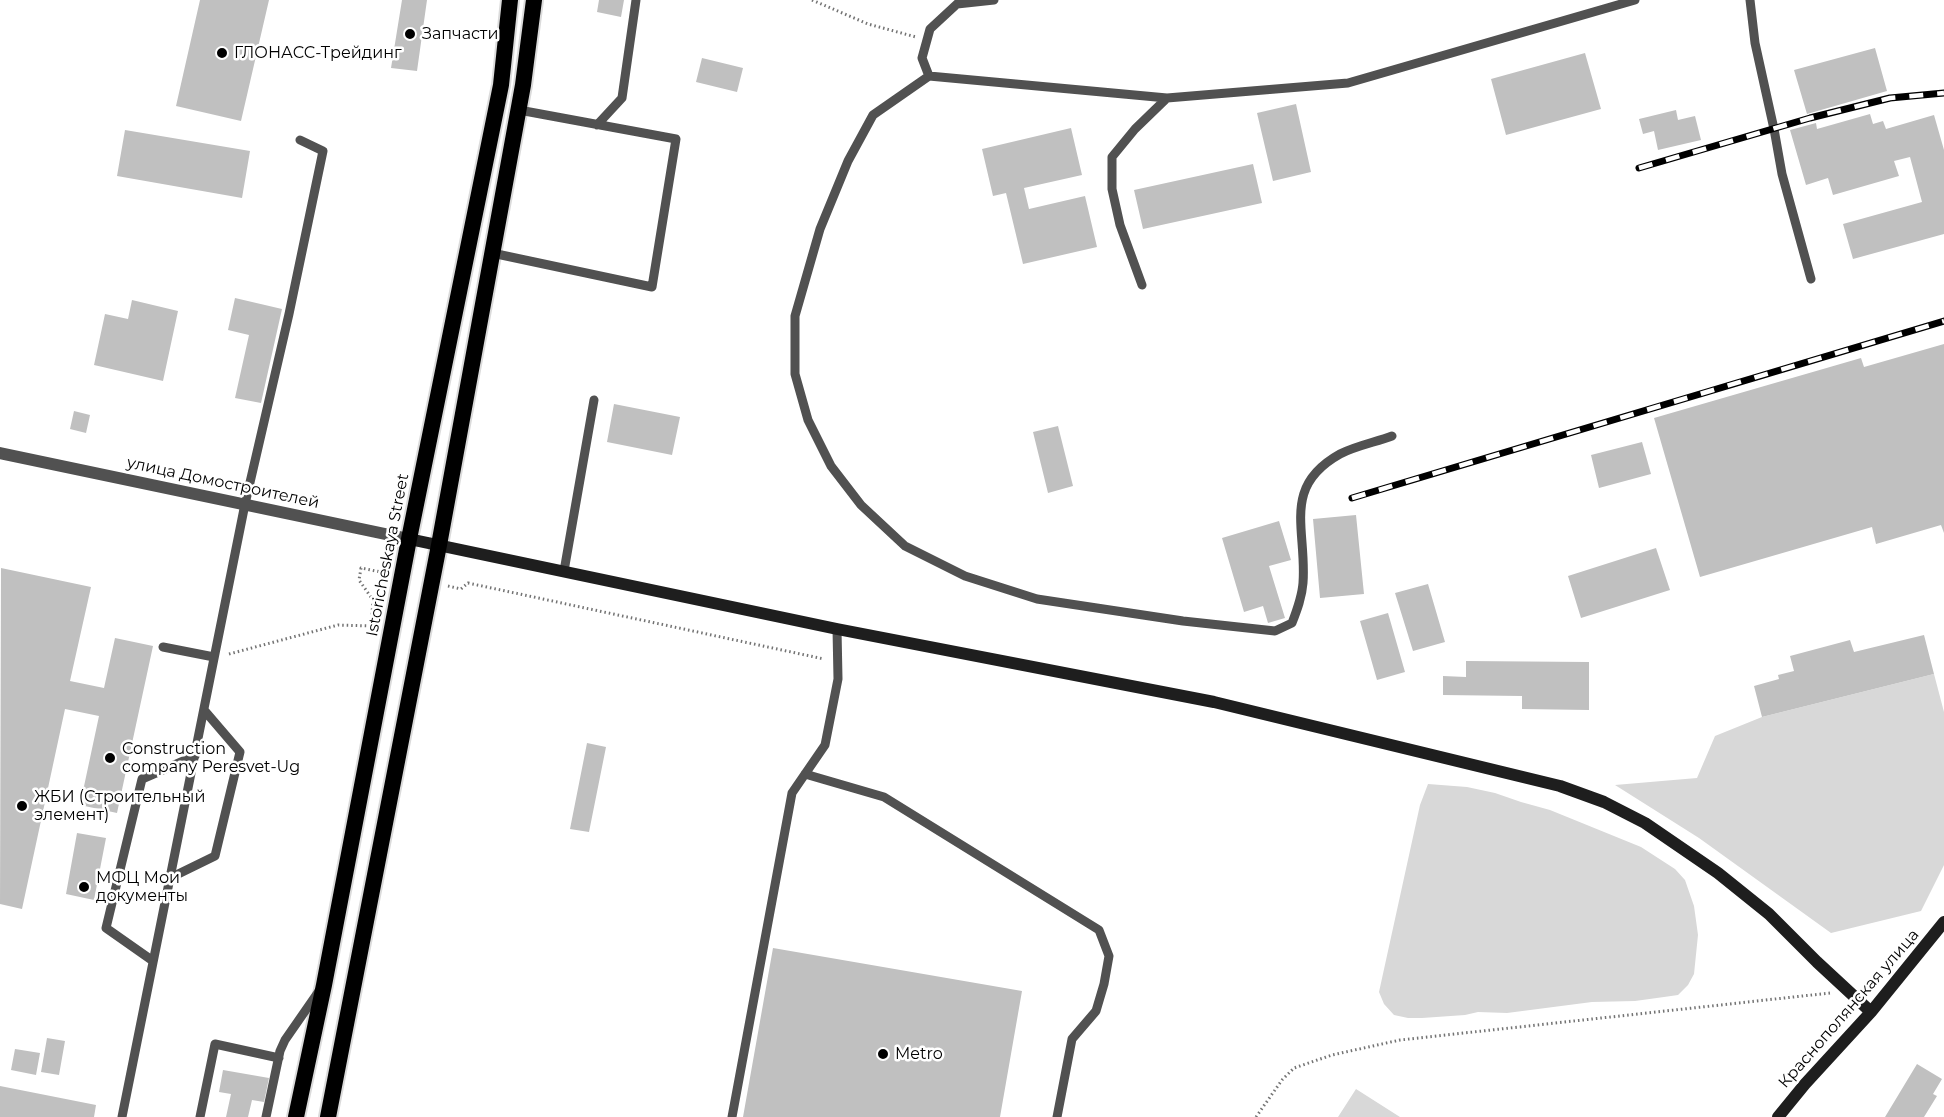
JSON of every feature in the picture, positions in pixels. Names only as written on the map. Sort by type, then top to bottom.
[{"type":"highway","name":"Istoricheskaya Street","points":[[296,1117],[501,85],[510,0]]},
{"type":"highway","points":[[328,1117],[439,545],[519,110],[534,0]]},
{"type":"main road","name":"улица Домостроителей","points":[[409,539],[837,629],[1214,702],[1560,786],[1604,802],[1645,823],[1718,873],[1769,914],[1871,1012]]},
{"type":"main road","name":"Краснополянская улица","points":[[1778,1117],[1871,1012],[1944,922]]},
{"type":"street","name":"улица Домостроителей","points":[[0,453],[409,539]]},
{"type":"lane","points":[[597,125],[622,98],[636,0]]},
{"type":"lane","points":[[929,76],[922,58],[930,28],[957,4],[994,0]]},
{"type":"lane","points":[[1392,436],[1341,453],[1318,468],[1307,484],[1301,501],[1303,583],[1299,606],[1292,623],[1275,631],[1184,621],[1037,599],[966,576],[905,546],[861,506],[831,466],[808,420],[795,374],[795,316],[820,230],[848,161],[873,115],[929,76],[1167,98],[1348,83],[1635,0]]},
{"type":"lane","points":[[1750,0],[1755,43],[1782,174],[1811,279]]},
{"type":"lane","points":[[1142,285],[1118,216],[1112,189],[1112,157],[1135,129],[1167,98]]},
{"type":"lane","points":[[492,253],[652,287],[676,139],[519,110]]},
{"type":"lane","points":[[122,1117],[245,504],[289,314],[323,151],[300,140]]},
{"type":"lane","points":[[564,571],[594,400]]},
{"type":"lane","points":[[732,1117],[792,793],[825,745],[838,679],[837,629]]},
{"type":"lane","points":[[163,648],[214,657]]},
{"type":"lane","points":[[170,878],[215,856],[240,752],[204,710]]},
{"type":"lane","points":[[153,961],[106,928],[142,779],[195,756]]},
{"type":"lane","points":[[805,774],[884,797],[1100,930],[1109,956],[1104,984],[1096,1011],[1072,1040],[1057,1117]]},
{"type":"lane","points":[[266,1117],[285,1040],[324,985]]},
{"type":"lane","points":[[200,1117],[215,1044],[279,1058]]},
{"type":"path","points":[[812,0],[868,24],[927,40]]},
{"type":"path","points":[[214,657],[338,625],[371,626],[373,600],[359,580],[361,568],[402,576]]},
{"type":"path","points":[[432,582],[461,589],[468,583],[838,662]]},
{"type":"path","points":[[1256,1117],[1282,1080],[1294,1068],[1332,1055],[1400,1040],[1847,991]]},
{"type":"shaded area","points":[[1934,674],[1944,712],[1944,865],[1921,911],[1831,933],[1699,838],[1615,785],[1697,778],[1715,736],[1762,717]]},
{"type":"shaded area","points":[[1428,784],[1467,787],[1550,810],[1641,847],[1675,869],[1685,880],[1694,906],[1698,935],[1694,974],[1688,985],[1678,995],[1635,1001],[1592,1002],[1507,1013],[1478,1012],[1422,1018],[1394,1015],[1384,1004],[1379,992],[1420,805]]},
{"type":"shaded area","points":[[1356,1089],[1400,1117],[1338,1117]]},
{"type":"building","name":"ГЛОНАСС-Трейдинг","points":[[200,0],[269,0],[241,121],[176,106]]},
{"type":"building","name":"Запчасти","points":[[402,0],[427,0],[417,71],[391,68]]},
{"type":"building","points":[[599,0],[624,0],[621,17],[597,12]]},
{"type":"building","points":[[1875,48],[1887,91],[1807,114],[1794,70]]},
{"type":"building","points":[[1585,53],[1601,109],[1506,135],[1491,79]]},
{"type":"building","points":[[702,58],[743,68],[737,92],[696,82]]},
{"type":"building","points":[[1296,104],[1311,172],[1273,181],[1257,113]]},
{"type":"building","points":[[1676,110],[1678,120],[1695,116],[1701,140],[1658,150],[1654,131],[1643,134],[1639,119]]},
{"type":"building","points":[[1870,114],[1873,124],[1883,121],[1886,129],[1934,115],[1944,150],[1944,234],[1853,259],[1843,224],[1922,202],[1910,157],[1894,161],[1899,176],[1833,195],[1828,178],[1806,185],[1790,130],[1816,123],[1817,129]]},
{"type":"building","points":[[1071,128],[1082,175],[1024,188],[1029,209],[1085,196],[1097,247],[1023,264],[1006,193],[993,196],[982,149]]},
{"type":"building","points":[[125,130],[250,151],[242,198],[117,176]]},
{"type":"building","points":[[1253,164],[1262,203],[1143,229],[1134,190]]},
{"type":"building","points":[[235,298],[282,309],[261,403],[235,398],[249,335],[228,330]]},
{"type":"building","points":[[132,300],[178,311],[163,381],[94,365],[105,314],[128,319]]},
{"type":"building","points":[[1944,344],[1944,533],[1941,525],[1876,544],[1872,527],[1700,577],[1654,418],[1861,358],[1864,367]]},
{"type":"building","points":[[614,404],[680,417],[672,455],[607,442]]},
{"type":"building","points":[[74,411],[90,415],[86,433],[70,429]]},
{"type":"building","points":[[1058,426],[1073,486],[1048,493],[1033,432]]},
{"type":"building","points":[[1642,442],[1651,474],[1599,488],[1591,455]]},
{"type":"building","points":[[1356,515],[1364,594],[1320,598],[1313,519]]},
{"type":"building","points":[[1279,521],[1291,560],[1269,566],[1285,618],[1268,623],[1263,606],[1244,612],[1222,538]]},
{"type":"building","points":[[1656,548],[1670,590],[1581,618],[1568,576]]},
{"type":"building","name":"ЖБИ (Строительный элемент)","points":[[1,568],[91,587],[70,681],[104,688],[115,638],[153,646],[117,813],[80,805],[99,716],[65,709],[22,909],[0,904]]},
{"type":"building","points":[[1428,584],[1445,642],[1413,651],[1395,593]]},
{"type":"building","points":[[1388,613],[1405,672],[1377,680],[1360,621]]},
{"type":"building","points":[[1924,635],[1934,674],[1762,717],[1754,686],[1779,679],[1778,675],[1794,671],[1790,656],[1850,640],[1854,652]]},
{"type":"building","points":[[1466,661],[1589,662],[1589,710],[1522,709],[1522,696],[1443,695],[1443,676],[1466,677]]},
{"type":"building","points":[[587,743],[606,747],[589,832],[570,829]]},
{"type":"building","points":[[77,833],[106,838],[94,900],[66,894]]},
{"type":"building","name":"Metro","points":[[773,948],[1022,991],[1000,1117],[743,1117]]},
{"type":"building","points":[[47,1038],[65,1041],[59,1075],[41,1072]]},
{"type":"building","points":[[15,1049],[40,1053],[36,1075],[11,1070]]},
{"type":"building","points":[[1917,1064],[1942,1079],[1933,1094],[1937,1096],[1924,1117],[1885,1117]]},
{"type":"building","points":[[223,1070],[269,1078],[264,1102],[252,1100],[248,1117],[226,1117],[231,1094],[219,1092]]},
{"type":"building","points":[[0,1086],[96,1105],[94,1117],[0,1117]]},
{"type":"railway","points":[[1639,168],[1810,118],[1890,98],[1944,93]]},
{"type":"railway","points":[[1352,498],[1944,321]]},
{"type":"place","name":"Запчасти","points":[[410,34]]},
{"type":"place","name":"ГЛОНАСС-Трейдинг","points":[[222,53]]},
{"type":"place","name":"Construction company Peresvet-Ug","points":[[110,758]]},
{"type":"place","name":"ЖБИ (Строительный элемент)","points":[[22,806]]},
{"type":"place","name":"МФЦ Мои документы","points":[[84,887]]},
{"type":"place","name":"Metro","points":[[883,1054]]}]
